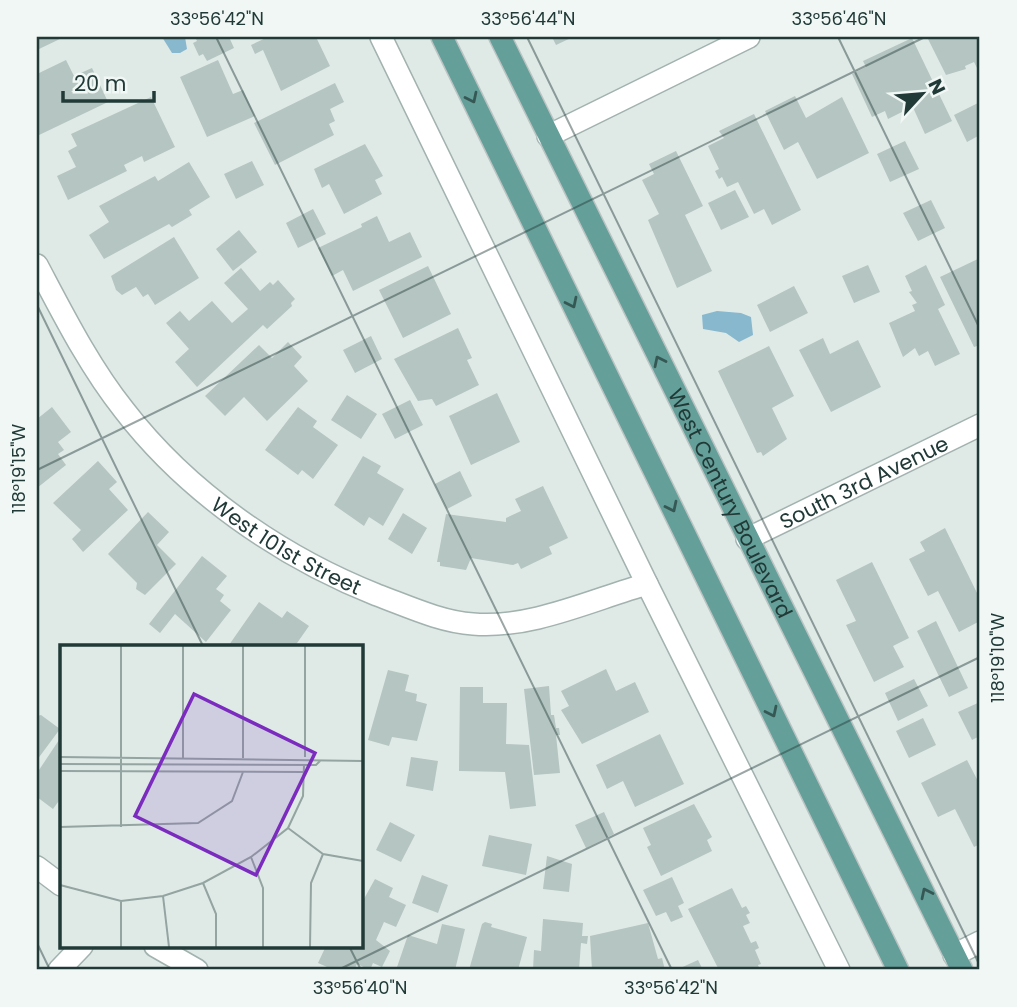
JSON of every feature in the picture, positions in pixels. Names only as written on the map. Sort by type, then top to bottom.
[{"type":"main road","points":[[442,37],[898,970]]},
{"type":"main road","name":"West Century Boulevard","points":[[500,37],[958,962]]},
{"type":"street","points":[[381,37],[647,584],[839,970]]},
{"type":"street","points":[[548,136],[749,37]]},
{"type":"street","name":"West 101st Street","points":[[37,265],[72,329],[123,409],[157,448],[200,486],[277,546],[338,579],[418,610],[472,624],[523,622],[647,584]]},
{"type":"street","name":"South 3rd Avenue","points":[[747,539],[980,425]]},
{"type":"street","points":[[37,867],[60,884]]},
{"type":"street","points":[[958,962],[980,942]]},
{"type":"street","points":[[59,970],[80,948]]},
{"type":"street","points":[[158,948],[197,970]]},
{"type":"water","points":[[162,37],[185,37],[187,49],[172,53]]},
{"type":"water","points":[[717,311],[741,313],[751,317],[753,335],[739,342],[726,333],[703,329],[702,315]]},
{"type":"building","points":[[37,37],[64,37],[37,50]]},
{"type":"building","points":[[195,37],[229,37],[234,48],[207,61],[203,54],[199,56],[193,43],[197,41]]},
{"type":"building","points":[[268,37],[316,37],[330,66],[281,91],[263,50],[255,54],[251,45]]},
{"type":"building","points":[[552,37],[573,37],[556,45]]},
{"type":"building","points":[[927,37],[980,37],[980,66],[977,68],[974,62],[965,66],[966,69],[946,75]]},
{"type":"building","points":[[912,38],[952,121],[925,134],[911,103],[907,105],[908,109],[888,119],[885,111],[872,117],[852,74],[866,67],[863,61]]},
{"type":"building","points":[[66,60],[74,76],[92,68],[108,102],[37,136],[37,74]]},
{"type":"building","points":[[218,60],[233,94],[243,90],[255,116],[207,137],[180,77]]},
{"type":"building","points":[[335,83],[344,102],[330,109],[335,121],[329,124],[334,135],[275,165],[254,123]]},
{"type":"building","points":[[795,96],[806,118],[842,97],[869,153],[817,179],[798,142],[784,150],[765,111]]},
{"type":"building","points":[[151,97],[175,147],[144,162],[142,156],[124,165],[127,171],[68,200],[57,176],[76,167],[68,151],[77,146],[71,134]]},
{"type":"building","points":[[980,102],[980,135],[967,142],[954,115]]},
{"type":"building","points":[[754,114],[801,210],[772,225],[764,209],[754,214],[738,182],[727,187],[722,177],[719,179],[715,171],[719,169],[708,146],[724,138],[719,131]]},
{"type":"building","points":[[905,141],[919,169],[890,182],[877,154]]},
{"type":"building","points":[[365,144],[383,176],[375,180],[382,194],[344,214],[329,184],[322,188],[314,169]]},
{"type":"building","points":[[676,151],[703,206],[685,215],[712,271],[677,288],[648,220],[659,214],[642,180],[654,174],[649,164]]},
{"type":"building","points":[[252,161],[264,185],[236,199],[224,174]]},
{"type":"building","points":[[189,162],[210,197],[189,210],[192,215],[172,227],[169,224],[104,259],[89,235],[109,222],[99,206],[155,176],[158,181]]},
{"type":"building","points":[[735,190],[749,217],[721,230],[708,203]]},
{"type":"building","points":[[931,200],[945,228],[918,241],[903,213]]},
{"type":"building","points":[[313,209],[326,234],[298,248],[286,223]]},
{"type":"building","points":[[377,216],[389,242],[410,232],[422,257],[353,291],[343,270],[332,276],[318,248],[362,227],[361,224]]},
{"type":"building","points":[[239,230],[257,252],[233,271],[216,249]]},
{"type":"building","points":[[174,237],[199,278],[155,305],[148,294],[143,297],[136,287],[122,295],[116,290],[111,276]]},
{"type":"building","points":[[980,258],[980,345],[974,347],[940,277]]},
{"type":"building","points":[[868,265],[880,292],[854,303],[842,276]]},
{"type":"building","points":[[926,265],[945,305],[938,309],[960,354],[935,366],[928,351],[919,356],[915,348],[903,357],[889,323],[915,311],[912,305],[917,303],[909,292],[912,291],[905,276]]},
{"type":"building","points":[[428,266],[451,314],[403,338],[379,290]]},
{"type":"building","points":[[241,268],[260,291],[270,282],[273,285],[278,280],[295,299],[291,303],[292,306],[267,329],[263,325],[197,387],[175,362],[189,349],[166,323],[180,311],[189,321],[212,301],[232,323],[248,309],[224,283]]},
{"type":"building","points":[[794,286],[808,313],[770,332],[757,305]]},
{"type":"building","points":[[458,328],[472,358],[467,360],[479,385],[436,406],[432,399],[418,401],[394,359]]},
{"type":"building","points":[[371,336],[382,359],[355,373],[343,350]]},
{"type":"building","points":[[823,338],[830,354],[858,340],[881,387],[831,412],[799,350]]},
{"type":"building","points":[[288,342],[302,357],[294,366],[308,381],[267,421],[244,397],[225,416],[205,396],[259,345],[272,358]]},
{"type":"building","points":[[769,346],[794,396],[772,408],[787,439],[763,456],[761,452],[757,453],[718,371]]},
{"type":"building","points":[[497,393],[520,442],[471,465],[449,416]]},
{"type":"building","points":[[347,395],[377,414],[361,439],[331,420]]},
{"type":"building","points":[[410,400],[423,425],[395,439],[382,414]]},
{"type":"building","points":[[52,407],[71,432],[58,442],[64,450],[58,454],[66,465],[37,488],[37,419]]},
{"type":"building","points":[[298,407],[317,421],[313,427],[338,445],[313,479],[302,470],[298,475],[265,450]]},
{"type":"building","points":[[363,456],[381,466],[377,473],[404,489],[383,526],[369,517],[364,526],[334,505]]},
{"type":"building","points":[[98,461],[117,482],[109,489],[128,510],[83,552],[72,539],[81,530],[53,503]]},
{"type":"building","points":[[460,471],[472,496],[447,509],[435,484]]},
{"type":"building","points":[[543,486],[568,538],[549,547],[552,554],[521,569],[518,563],[513,565],[471,558],[466,570],[440,566],[440,562],[437,562],[446,514],[506,522],[506,518],[521,511],[515,499]]},
{"type":"building","points":[[148,512],[169,532],[157,545],[176,564],[145,595],[136,589],[137,583],[108,554]]},
{"type":"building","points":[[403,513],[427,528],[412,554],[388,539]]},
{"type":"building","points":[[945,528],[980,599],[980,621],[959,632],[938,591],[928,596],[909,559],[925,551],[920,542]]},
{"type":"building","points":[[202,556],[227,576],[216,589],[224,595],[220,601],[231,610],[206,642],[175,614],[160,633],[149,624]]},
{"type":"building","points":[[872,562],[909,638],[893,646],[904,667],[874,682],[846,625],[856,621],[836,580]]},
{"type":"building","points":[[259,602],[282,618],[287,611],[309,626],[296,645],[229,645]]},
{"type":"building","points":[[936,621],[968,688],[949,697],[917,631]]},
{"type":"building","points":[[606,669],[616,691],[635,682],[649,712],[582,744],[561,710],[569,706],[561,691]]},
{"type":"building","points":[[388,670],[409,675],[405,691],[417,694],[416,701],[427,704],[417,741],[392,737],[389,746],[368,740]]},
{"type":"building","points":[[914,679],[928,706],[898,721],[885,693]]},
{"type":"building","points":[[549,686],[551,715],[554,715],[560,735],[556,735],[560,773],[534,775],[524,689]]},
{"type":"building","points":[[460,687],[483,687],[483,703],[507,703],[506,744],[529,745],[536,806],[510,809],[505,772],[459,771]]},
{"type":"building","points":[[980,702],[980,736],[972,740],[958,712]]},
{"type":"building","points":[[41,715],[60,729],[37,760],[37,716]]},
{"type":"building","points":[[923,718],[936,745],[909,758],[896,731]]},
{"type":"building","points":[[660,734],[684,784],[635,807],[623,781],[607,789],[596,765]]},
{"type":"building","points":[[60,738],[60,799],[53,809],[37,797],[37,773]]},
{"type":"building","points":[[411,757],[438,761],[433,791],[406,786]]},
{"type":"building","points":[[967,760],[980,785],[980,844],[974,847],[955,809],[938,817],[921,783]]},
{"type":"building","points":[[694,804],[712,837],[707,840],[712,851],[661,876],[647,847],[651,845],[643,828]]},
{"type":"building","points":[[604,812],[614,834],[586,848],[575,825]]},
{"type":"building","points":[[390,822],[415,835],[401,862],[376,850]]},
{"type":"building","points":[[489,835],[532,844],[526,875],[482,866]]},
{"type":"building","points":[[547,856],[572,864],[569,892],[543,889]]},
{"type":"building","points":[[422,875],[448,885],[438,913],[412,903]]},
{"type":"building","points":[[672,877],[684,903],[678,906],[683,917],[671,922],[666,912],[656,916],[643,890]]},
{"type":"building","points":[[375,879],[393,888],[389,897],[406,905],[396,927],[384,922],[376,940],[390,951],[382,967],[373,963],[370,970],[357,964],[354,970],[334,970],[318,963],[325,948],[362,948],[362,902]]},
{"type":"building","points":[[732,888],[742,908],[746,906],[750,913],[746,915],[750,923],[743,926],[751,943],[756,941],[759,948],[755,950],[761,964],[758,965],[760,970],[719,970],[688,909]]},
{"type":"building","points":[[543,919],[583,923],[582,936],[588,936],[587,944],[581,943],[579,970],[533,970],[534,950],[541,951]]},
{"type":"building","points":[[648,923],[658,959],[662,958],[665,970],[592,970],[590,936]]},
{"type":"building","points":[[442,924],[465,929],[455,970],[396,970],[408,935],[437,944]]},
{"type":"building","points":[[482,924],[492,924],[491,927],[527,937],[518,970],[469,970]]},
{"type":"building","points":[[698,960],[703,970],[676,970]]}]
